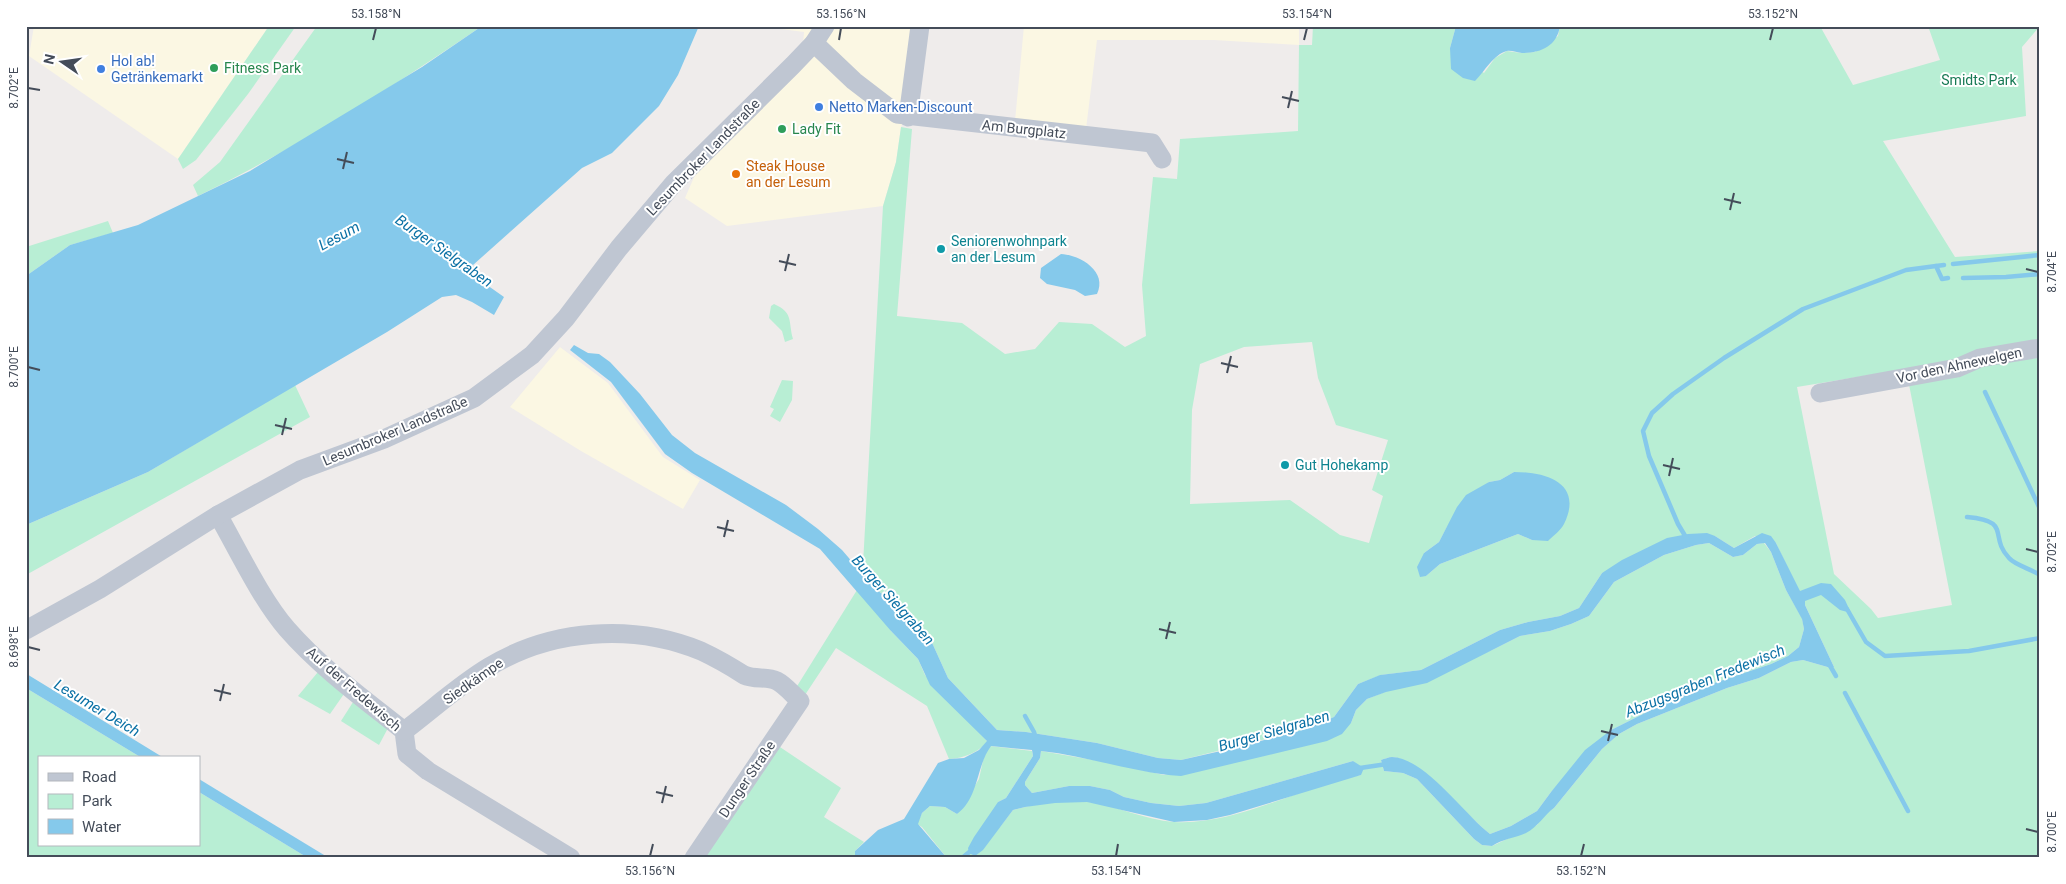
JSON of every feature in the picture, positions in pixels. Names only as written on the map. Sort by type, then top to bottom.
[{"type":"street","name":"Lesumbroker Landstraße","points":[[26,630],[100,589],[218,515],[300,470],[384,438],[474,398],[532,356],[566,318],[619,248],[674,183],[814,43],[825,26]]},
{"type":"street","points":[[908,117],[920,26]]},
{"type":"street","name":"Am Burgplatz","points":[[814,43],[854,81],[897,114],[908,117],[1152,143],[1162,159]]},
{"type":"street","name":"Vor den Ahnewelgen","points":[[1820,393],[1956,368],[1980,358],[2040,348]]},
{"type":"street","name":"Auf der Fredewisch","points":[[218,515],[263,593],[286,628],[320,664],[404,731],[407,754],[417,764],[571,858]]},
{"type":"street","name":"Siedkämpe","points":[[404,731],[474,677],[503,659],[545,642],[581,636],[614,634],[660,639],[679,644],[712,656],[751,678],[776,680],[800,701]]},
{"type":"street","name":"Dunger Straße","points":[[694,858],[800,701]]},
{"type":"shaded area","points":[[34,26],[269,26],[178,159],[29,56]]},
{"type":"shaded area","points":[[758,26],[920,26],[907,114],[901,127],[896,162],[883,206],[727,226],[685,198],[695,175],[801,69],[804,32]]},
{"type":"shaded area","points":[[1024,26],[1299,26],[1299,45],[1214,40],[1097,40],[1086,129],[1015,121]]},
{"type":"shaded area","points":[[560,347],[608,383],[663,457],[700,480],[683,509],[581,451],[510,407]]},
{"type":"green space","points":[[269,26],[296,26],[248,94],[196,160],[183,169],[178,159]]},
{"type":"green space","points":[[317,26],[482,26],[343,116],[271,158],[198,196],[193,185],[220,162]]},
{"type":"green space","name":"Smidts Park","points":[[1313,26],[1456,26],[1450,48],[1484,73],[1495,58],[1507,51],[1535,52],[1558,36],[1560,26],[1820,26],[1853,85],[1940,60],[1928,26],[2040,26],[2022,47],[2026,116],[1883,141],[1955,257],[2040,251],[2040,858],[1654,858],[1602,855],[1582,858],[947,858],[922,827],[917,824],[922,813],[930,806],[945,807],[957,814],[979,779],[984,756],[990,746],[1032,751],[1033,756],[1006,798],[998,802],[1000,827],[1013,810],[1041,804],[1070,801],[1100,804],[1163,821],[1197,822],[1244,812],[1339,780],[1361,775],[1353,761],[1206,803],[1179,806],[1151,803],[1124,797],[1110,790],[1090,786],[1069,786],[1032,793],[1025,785],[1040,758],[1041,751],[1164,775],[1351,723],[1356,710],[1367,699],[1492,650],[1520,636],[1550,631],[1589,616],[1614,582],[1664,555],[1709,543],[1733,557],[1743,555],[1757,544],[1764,543],[1771,552],[1786,590],[1802,618],[1804,629],[1799,647],[1788,656],[1771,664],[1687,692],[1611,730],[1551,792],[1537,811],[1511,826],[1490,834],[1429,777],[1415,767],[1403,760],[1392,757],[1381,760],[1384,771],[1403,773],[1417,779],[1474,839],[1482,845],[1492,846],[1537,825],[1544,815],[1554,808],[1602,749],[1619,734],[1637,724],[1727,688],[1759,678],[1791,662],[1803,660],[1831,668],[1834,667],[1776,543],[1755,536],[1734,548],[1715,536],[1602,573],[1579,608],[1560,616],[1500,630],[1421,670],[1381,675],[1358,684],[1334,717],[1306,729],[1181,760],[1158,758],[1097,743],[1026,732],[997,730],[948,678],[929,636],[873,586],[891,631],[918,659],[925,675],[988,742],[970,754],[949,759],[927,706],[836,648],[803,698],[794,691],[862,582],[883,206],[896,162],[901,127],[912,129],[897,316],[962,323],[1005,354],[1035,349],[1059,322],[1092,324],[1125,347],[1146,336],[1142,285],[1153,177],[1177,179],[1180,139],[1298,131],[1299,45],[1312,45]],"holes":[[[1312,342],[1318,378],[1336,425],[1388,440],[1372,490],[1383,496],[1369,543],[1340,535],[1290,500],[1190,504],[1192,410],[1200,364],[1244,347]],[[1906,369],[1952,605],[1878,618],[1834,574],[1797,387]],[[1514,472],[1532,540],[1518,534],[1440,564],[1426,576],[1424,553],[1439,542],[1447,527],[1489,482],[1500,480]]]},
{"type":"green space","points":[[108,221],[113,233],[70,245],[26,276],[26,247]]},
{"type":"green space","points":[[774,304],[787,314],[793,339],[785,342],[782,331],[769,318],[771,306]]},
{"type":"green space","points":[[782,380],[793,381],[792,400],[780,422],[770,416],[774,409],[770,407]]},
{"type":"green space","points":[[295,385],[310,417],[26,575],[26,525],[148,472]]},
{"type":"green space","points":[[318,672],[346,691],[330,714],[298,696]]},
{"type":"green space","points":[[26,688],[139,756],[38,756],[38,846],[200,846],[200,793],[308,858],[26,858]]},
{"type":"green space","points":[[355,699],[388,728],[379,745],[341,721]]},
{"type":"green space","points":[[774,743],[841,788],[824,817],[864,842],[855,851],[855,858],[698,858]]},
{"type":"water","name":"Lesum","points":[[482,26],[699,26],[678,75],[659,106],[612,153],[582,168],[473,265],[477,278],[504,297],[494,315],[456,295],[442,297],[387,332],[148,472],[26,525],[26,276],[70,245],[138,225],[250,171],[422,67]]},
{"type":"water","points":[[1456,26],[1560,26],[1555,39],[1547,47],[1529,53],[1509,51],[1502,53],[1494,59],[1475,81],[1463,78],[1451,69],[1450,48]]},
{"type":"water","points":[[1061,254],[1077,258],[1091,266],[1099,279],[1097,294],[1085,296],[1075,290],[1047,284],[1040,278],[1041,268]]},
{"type":"water","points":[[574,345],[588,353],[599,354],[610,362],[640,394],[672,435],[695,453],[786,505],[842,550],[873,586],[929,636],[948,678],[997,730],[1026,732],[1097,743],[1158,758],[1181,760],[1306,729],[1334,717],[1358,684],[1380,675],[1421,670],[1500,630],[1560,616],[1579,608],[1602,573],[1622,560],[1667,538],[1688,534],[1707,533],[1734,548],[1762,533],[1771,536],[1800,591],[1821,583],[1831,584],[1845,600],[1851,613],[1840,610],[1821,595],[1805,601],[1805,605],[1834,667],[1831,668],[1803,660],[1791,662],[1759,678],[1727,688],[1637,724],[1619,734],[1602,749],[1554,808],[1534,828],[1492,846],[1482,845],[1474,839],[1417,779],[1403,773],[1384,771],[1381,760],[1392,757],[1405,760],[1418,767],[1444,788],[1490,834],[1511,826],[1537,811],[1585,750],[1611,730],[1687,692],[1771,664],[1788,656],[1799,647],[1804,629],[1802,619],[1786,590],[1771,552],[1765,543],[1757,544],[1743,555],[1733,557],[1709,543],[1664,555],[1614,582],[1589,616],[1550,631],[1520,636],[1427,683],[1386,692],[1367,699],[1356,710],[1351,723],[1342,734],[1327,741],[1181,776],[1146,772],[1059,753],[1041,751],[1040,758],[1025,785],[1032,793],[1069,786],[1090,786],[1110,790],[1124,797],[1151,803],[1179,806],[1206,803],[1353,761],[1364,768],[1361,775],[1230,815],[1207,820],[1174,822],[1087,802],[1055,803],[1025,807],[1013,810],[983,850],[975,856],[969,853],[968,848],[974,837],[998,802],[1006,798],[1033,756],[1032,750],[991,746],[982,763],[969,799],[957,814],[945,807],[930,806],[922,813],[918,824],[947,858],[855,858],[855,851],[878,830],[904,819],[938,763],[949,759],[964,758],[979,750],[987,741],[930,685],[918,659],[891,631],[820,549],[692,473],[665,454],[611,382],[570,350]]},
{"type":"water","points":[[1514,472],[1538,474],[1559,483],[1565,490],[1569,499],[1569,510],[1561,528],[1548,541],[1532,540],[1518,534],[1440,564],[1426,576],[1420,577],[1417,567],[1424,553],[1439,542],[1457,507],[1466,495],[1489,482],[1500,480]]},
{"type":"water","points":[[26,673],[161,756],[139,756],[26,688]]},
{"type":"water","points":[[200,780],[329,858],[308,858],[200,793]]},
{"type":"waterway","points":[[1953,264],[2040,255]]},
{"type":"waterway","points":[[1936,266],[1944,265]]},
{"type":"waterway","points":[[1687,539],[1678,524],[1649,456],[1643,431],[1652,413],[1673,394],[1724,358],[1803,309],[1906,270],[1936,266],[1942,279],[1948,278]]},
{"type":"waterway","points":[[1963,278],[2040,274]]},
{"type":"waterway","points":[[1985,392],[2040,509]]},
{"type":"waterway","points":[[1967,517],[1990,522],[1995,526],[2003,550],[2009,558],[2040,575]]},
{"type":"waterway","name":"Burger Sielgraben","points":[[1847,609],[1866,642],[1885,656],[1969,651],[2040,638]]},
{"type":"waterway","points":[[1829,664],[1836,676]]},
{"type":"waterway","points":[[1845,693],[1908,811]]},
{"type":"waterway","points":[[1025,716],[1036,739]]},
{"type":"waterway","name":"Abzugsgraben Fredewisch","points":[[1360,768],[1387,764]]},
{"type":"waterway","name":"Abzugsgraben Fredewisch","points":[[962,858],[973,849]]},
{"type":"place","name":"Fitness Park","points":[[214,68]]},
{"type":"place","name":"Hol ab! Getränkemarkt","points":[[101,69]]},
{"type":"place","name":"Netto Marken-Discount","points":[[819,107]]},
{"type":"place","name":"Lady Fit","points":[[782,129]]},
{"type":"place","name":"Steak House an der Lesum","points":[[736,174]]},
{"type":"place","name":"Seniorenwohnpark an der Lesum","points":[[941,249]]},
{"type":"place","name":"Gut Hohekamp","points":[[1285,465]]},
{"type":"water label","name":"Lesumer Deich","points":[[97,708]]}]
